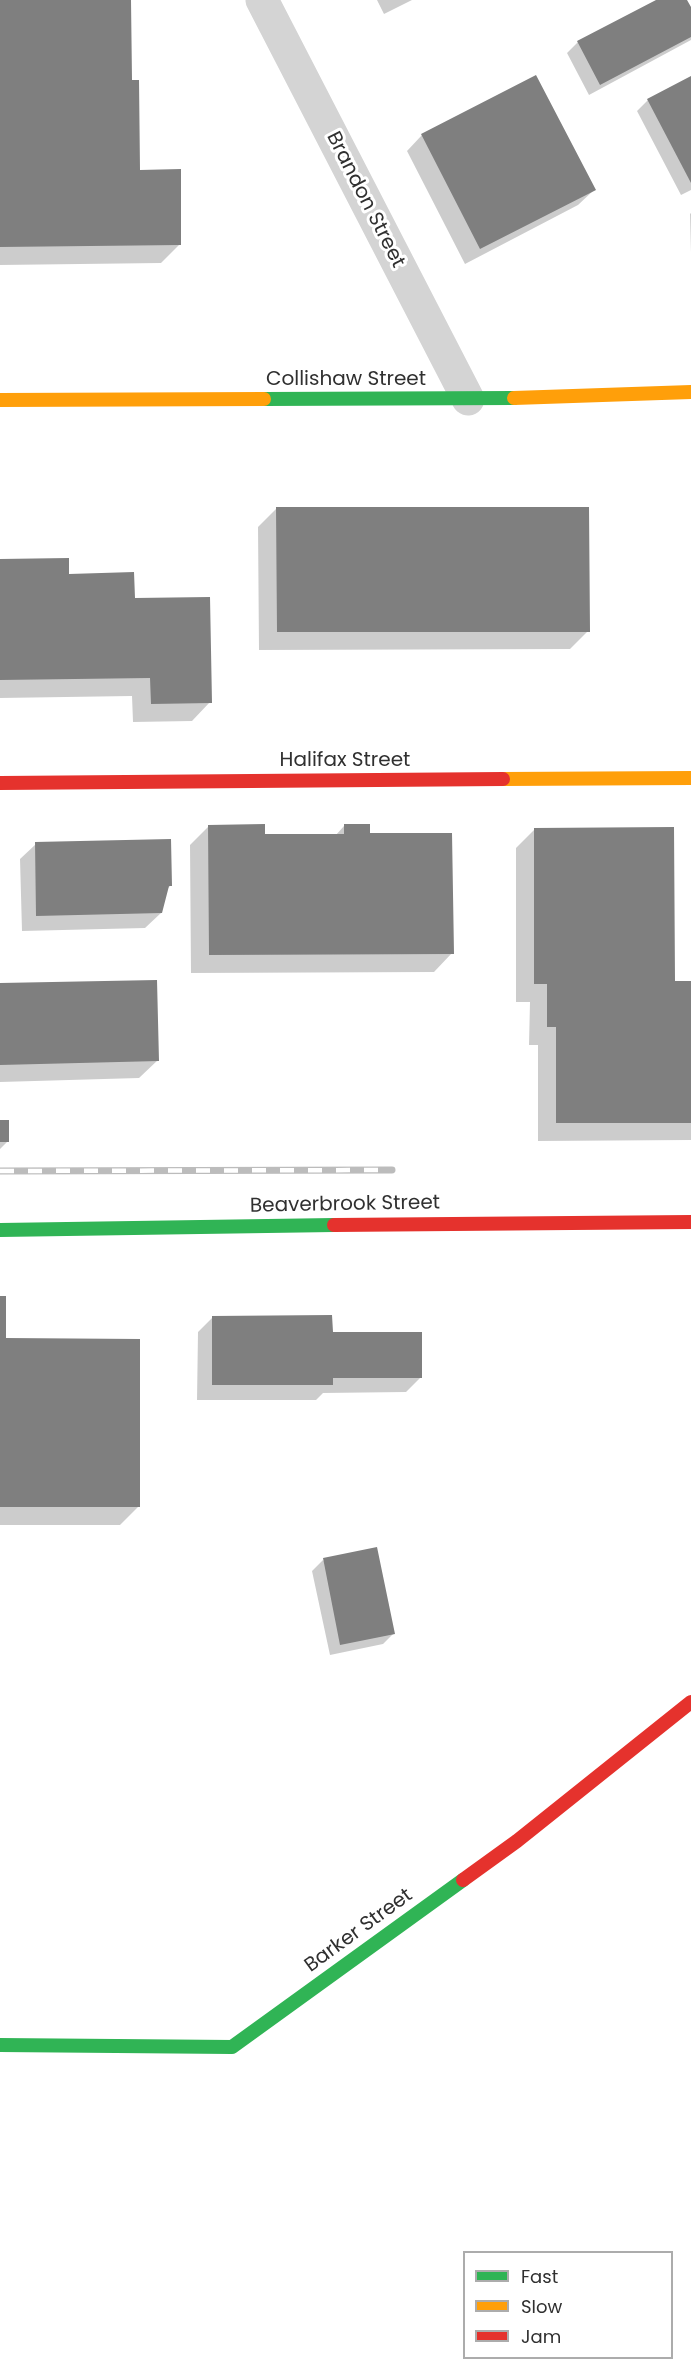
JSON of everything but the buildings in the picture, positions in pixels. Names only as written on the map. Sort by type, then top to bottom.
[{"type":"street","name":"Brandon Street","points":[[262,0],[468,399]]},
{"type":"street","name":"Collishaw Street","points":[[0,400],[468,399],[691,392]]},
{"type":"street","name":"Halifax Street","points":[[0,783],[691,778]]},
{"type":"street","name":"Beaverbrook Street","points":[[0,1230],[691,1222]]},
{"type":"street","name":"Barker Street","points":[[0,2045],[232,2047],[518,1841],[691,1702]]},
{"type":"railway","points":[[0,1171],[392,1170]]},
{"type":"traffic: fast","points":[[264,399],[514,398]]},
{"type":"traffic: fast","points":[[0,1230],[334,1225]]},
{"type":"traffic: fast","points":[[0,2045],[232,2047],[463,1880]]},
{"type":"traffic: slow","points":[[514,398],[691,392]]},
{"type":"traffic: slow","points":[[0,400],[264,399]]},
{"type":"traffic: slow","points":[[503,779],[691,778]]},
{"type":"traffic: jam","points":[[0,783],[503,779]]},
{"type":"traffic: jam","points":[[334,1225],[691,1222]]},
{"type":"traffic: jam","points":[[463,1880],[517,1841],[691,1702]]}]
